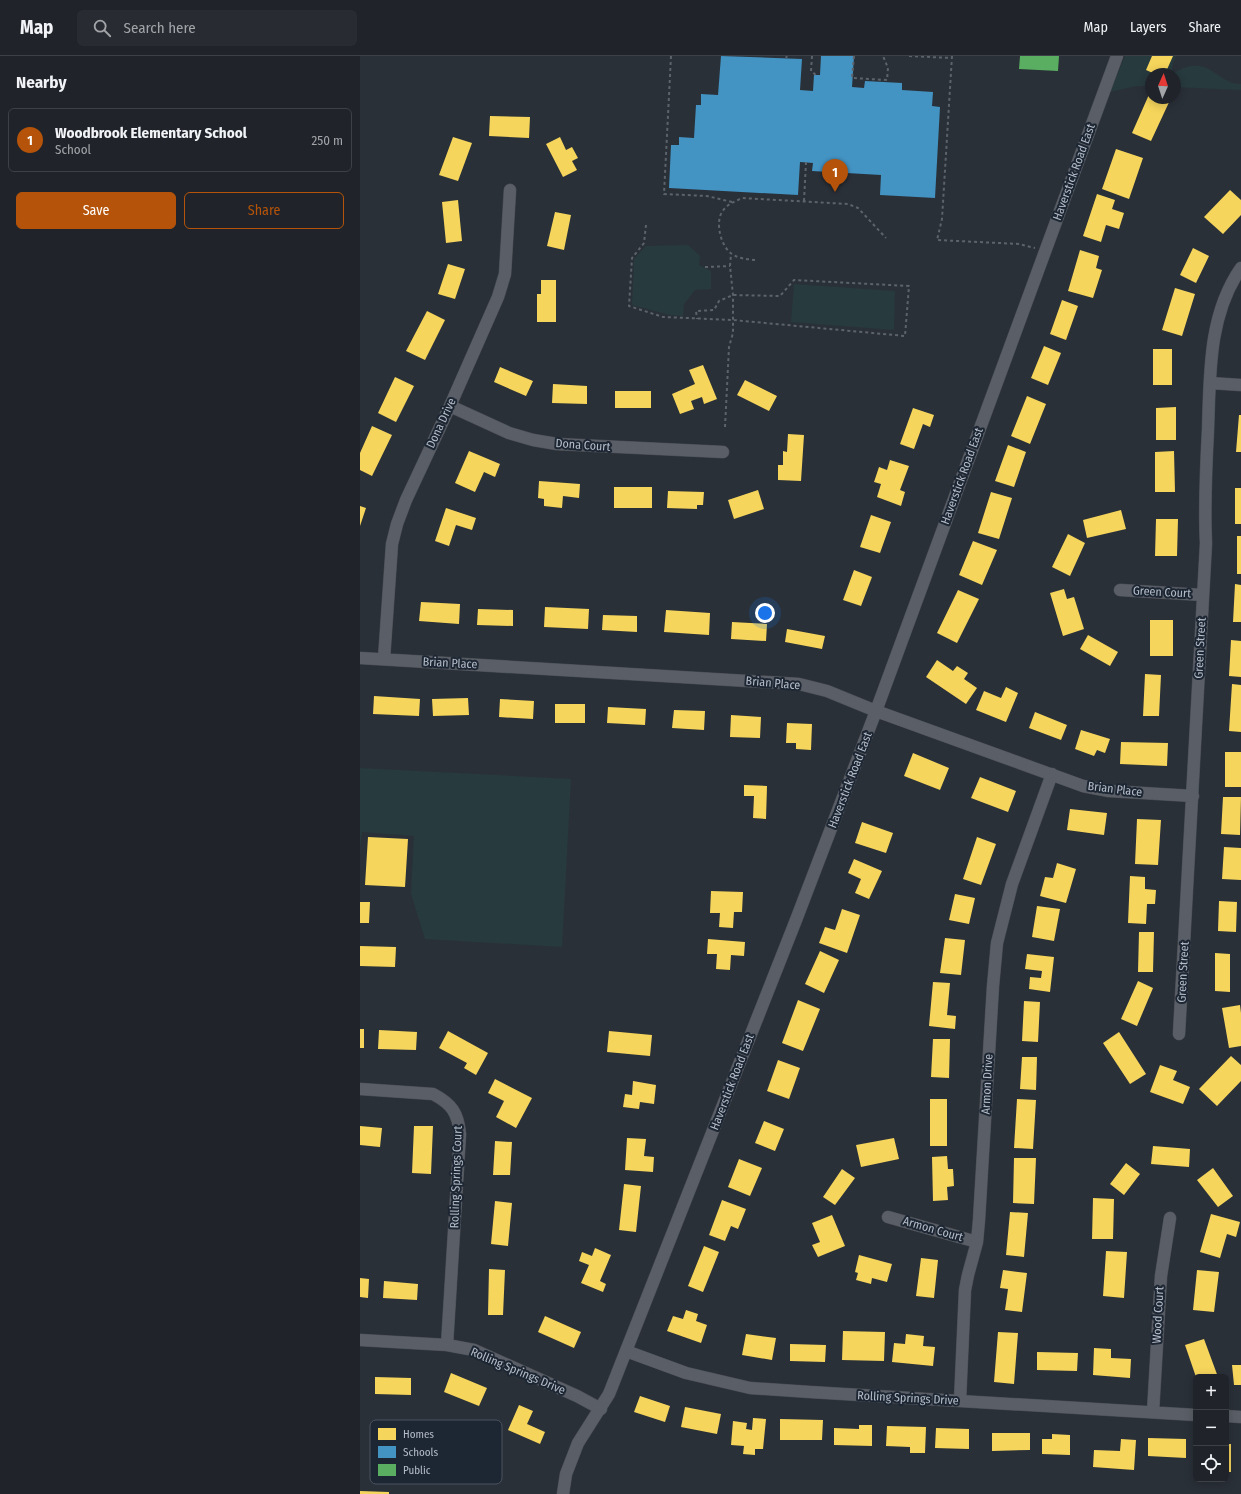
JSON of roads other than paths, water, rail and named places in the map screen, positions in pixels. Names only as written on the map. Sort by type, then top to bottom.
[{"type":"street","name":"Haverstick Road East","points":[[563,1494],[566,1474],[578,1443],[609,1394],[796,920],[876,711],[1117,56]]},
{"type":"street","name":"Dona Drive","points":[[384,659],[392,544],[406,500],[450,406],[498,297],[505,274],[510,190]]},
{"type":"street","name":"Green Street","points":[[1179,1034],[1206,543],[1204,506],[1213,340],[1220,312],[1241,268]]},
{"type":"street","points":[[1210,383],[1241,385]]},
{"type":"street","name":"Dona Court","points":[[450,406],[509,433],[533,440],[558,444],[723,452]]},
{"type":"street","name":"Green Court","points":[[1120,590],[1203,594]]},
{"type":"street","name":"Brian Place","points":[[360,658],[799,684],[827,691],[876,711],[1083,786],[1109,791],[1192,796]]},
{"type":"street","name":"Armon Drive","points":[[960,1401],[966,1290],[968,1275],[977,1242],[997,943],[1012,884],[1052,774]]},
{"type":"street","name":"Rolling Springs Court","points":[[360,1090],[433,1094],[443,1099],[454,1110],[459,1121],[460,1134],[447,1345]]},
{"type":"street","name":"Armon Court","points":[[888,1217],[977,1242]]},
{"type":"street","name":"Wood Court","points":[[1153,1412],[1161,1276],[1170,1218]]},
{"type":"street","name":"Rolling Springs Drive","points":[[360,1340],[447,1345],[474,1350],[577,1396],[600,1409]]},
{"type":"street","name":"Rolling Springs Drive","points":[[626,1351],[686,1373],[750,1388],[1193,1415]]},
{"type":"street","points":[[1229,1416],[1241,1417]]},
{"type":"place","name":"Woodbrook Elementary School","points":[[835,192]]}]
